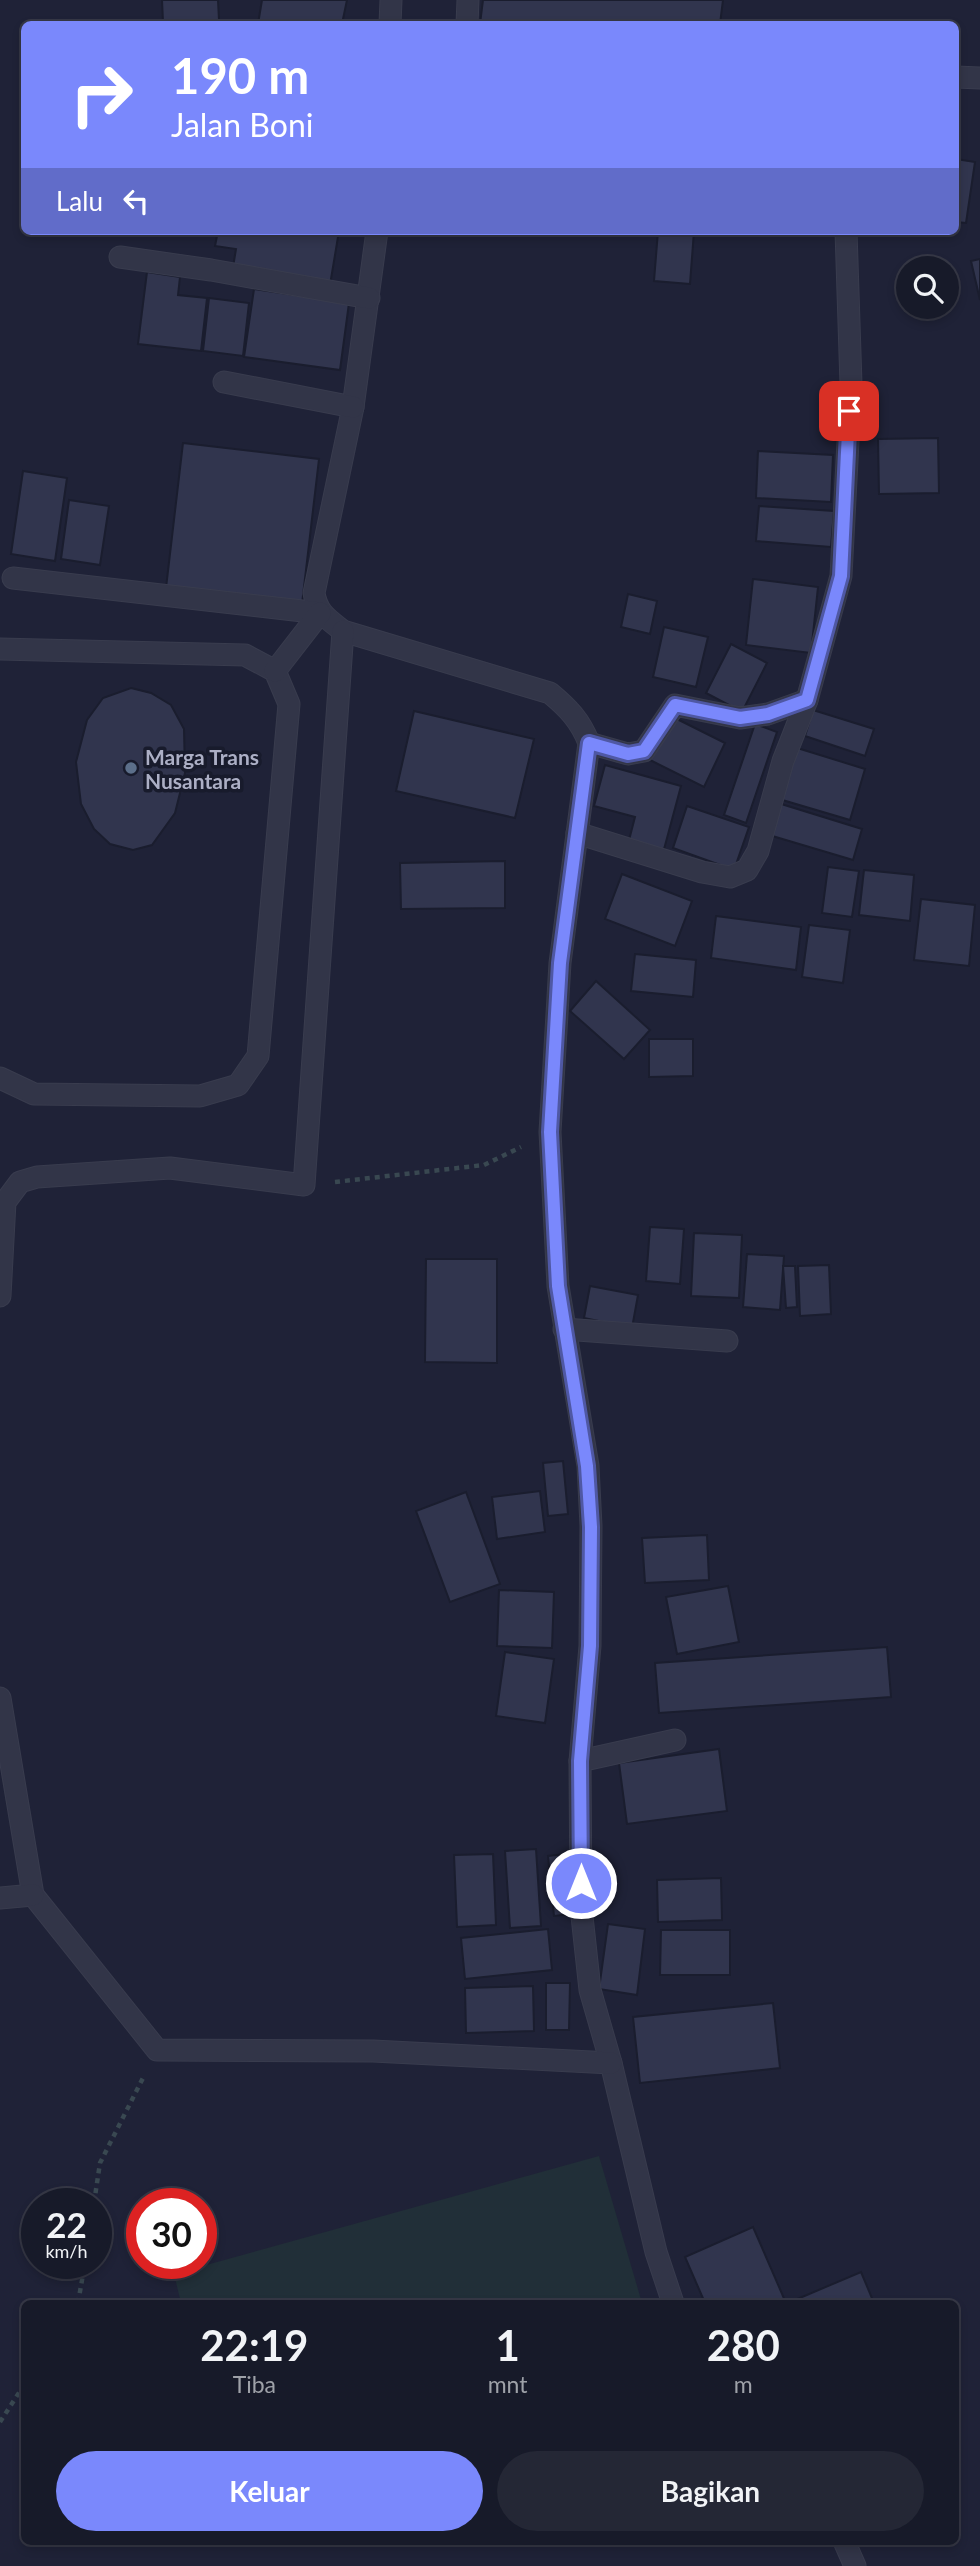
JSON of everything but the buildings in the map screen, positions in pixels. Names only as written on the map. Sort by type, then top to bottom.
[{"type":"street","points":[[390,21],[391,0]]},
{"type":"street","points":[[467,21],[468,0]]},
{"type":"street","points":[[959,77],[980,78]]},
{"type":"street","points":[[320,613],[314,593],[354,407],[377,235]]},
{"type":"street","points":[[578,833],[702,872],[730,877],[747,870],[758,851],[783,761],[807,700],[841,576],[851,384],[846,235]]},
{"type":"street","points":[[120,257],[369,298]]},
{"type":"street","points":[[225,382],[354,407]]},
{"type":"street","points":[[13,578],[320,613],[343,631],[550,693],[572,712],[583,727],[589,743],[560,963],[550,1132],[558,1286],[587,1466],[591,1527],[590,1646],[580,1761],[581,1907],[590,1990],[611,2063],[656,2252],[672,2300]]},
{"type":"street","points":[[275,671],[320,613]]},
{"type":"street","points":[[0,1296],[5,1202],[20,1182],[37,1177],[170,1168],[304,1185],[343,631]]},
{"type":"street","points":[[0,649],[245,655],[275,671],[289,704],[258,1056],[238,1085],[200,1096],[34,1094],[0,1078]]},
{"type":"street","points":[[589,743],[628,754],[644,751],[675,705],[740,718],[768,714],[807,700]]},
{"type":"street","points":[[564,1329],[727,1341]]},
{"type":"street","points":[[0,1698],[33,1895],[157,2050],[373,2051],[611,2063]]},
{"type":"street","points":[[580,1761],[675,1740]]},
{"type":"street","points":[[0,1898],[33,1895]]},
{"type":"street","points":[[846,2545],[855,2566]]},
{"type":"path","points":[[304,1185],[484,1165],[550,1132]]},
{"type":"path","points":[[96,2188],[100,2163],[157,2050]]},
{"type":"path","points":[[79,2300],[82,2279]]},
{"type":"path","points":[[0,2422],[21,2390]]},
{"type":"shaded area","points":[[599,2156],[641,2300],[180,2300],[175,2279],[217,2279],[217,2262]]},
{"type":"place","name":"Marga Trans Nusantara","points":[[131,768]]},
{"type":"route","points":[[581,1883],[580,1761],[590,1646],[591,1527],[587,1466],[558,1286],[550,1132],[560,963],[589,743],[628,754],[644,751],[675,705],[740,718],[768,714],[807,700],[841,576],[849,411]]}]
